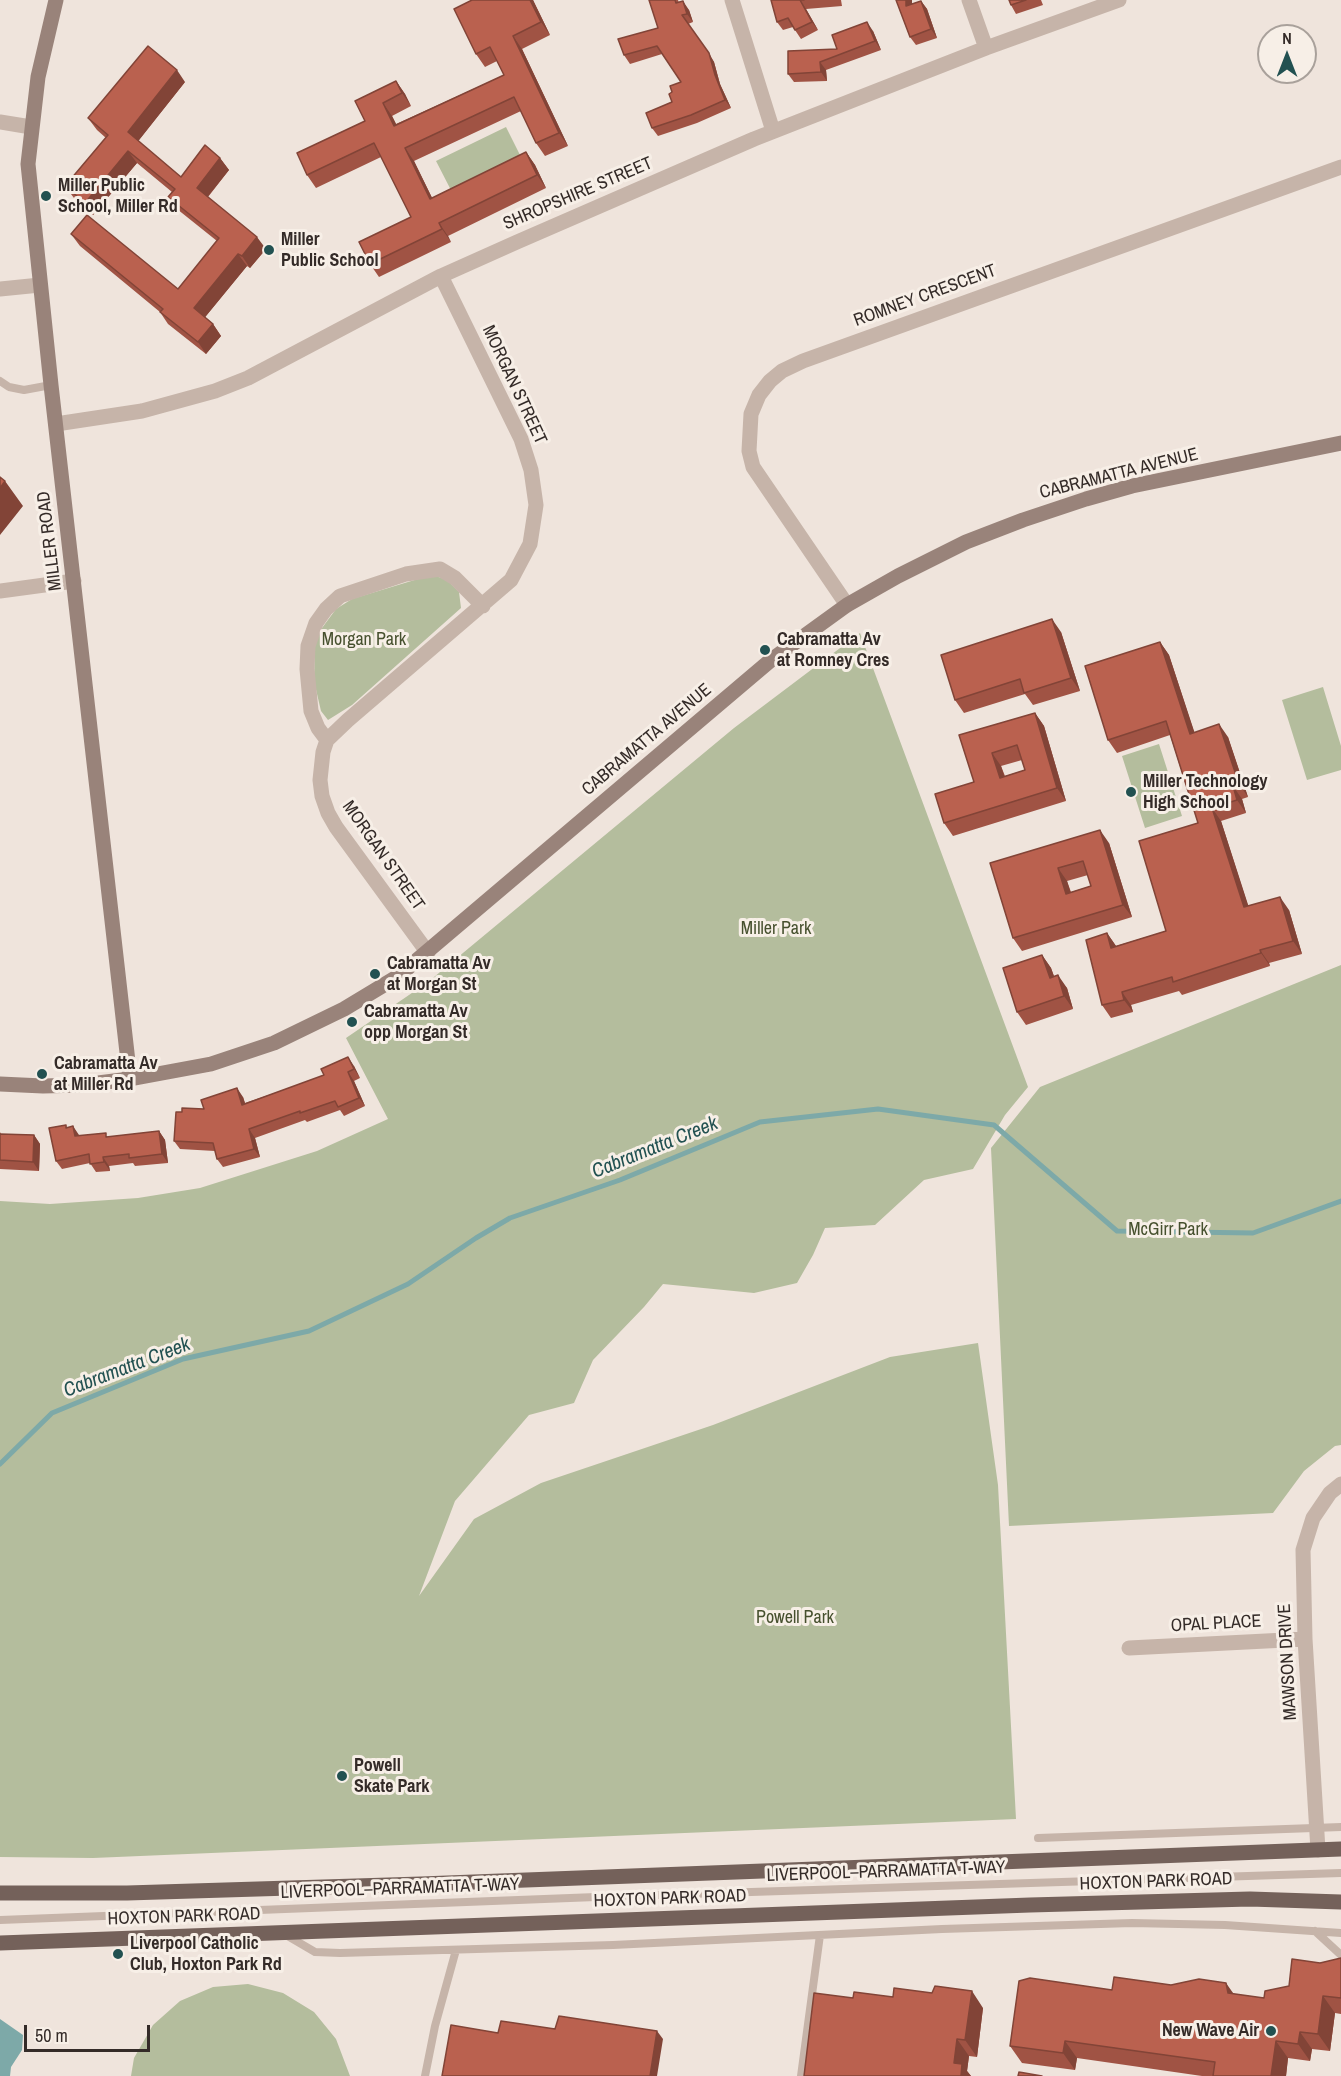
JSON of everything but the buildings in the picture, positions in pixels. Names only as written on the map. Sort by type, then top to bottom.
[{"type":"main road","name":"HOXTON PARK ROAD","points":[[0,1893],[127,1893],[421,1884],[1341,1849]]},
{"type":"main road","name":"HOXTON PARK ROAD","points":[[0,1943],[1030,1905],[1250,1899],[1341,1902]]},
{"type":"street","name":"MILLER ROAD","points":[[56,0],[44,46],[31,127],[28,164],[130,1079]]},
{"type":"street","points":[[732,0],[773,131]]},
{"type":"street","points":[[969,0],[986,48]]},
{"type":"street","name":"SHROPSHIRE STREET","points":[[56,424],[142,411],[215,391],[237,382],[441,276],[773,131],[986,48],[1119,0]]},
{"type":"street","points":[[0,122],[31,127]]},
{"type":"street","name":"ROMNEY CRESCENT","points":[[847,605],[753,467],[749,451],[751,414],[759,395],[770,381],[782,371],[803,361],[1341,167]]},
{"type":"street","name":"MORGAN STREET","points":[[428,953],[328,813],[322,796],[320,780],[323,752],[327,740],[511,580],[530,544],[536,505],[531,470],[521,439],[441,276]]},
{"type":"street","points":[[0,289],[40,285]]},
{"type":"street","name":"CABRAMATTA AVENUE","points":[[0,1084],[43,1086],[130,1079],[194,1068],[239,1056],[274,1043],[344,1009],[397,977],[771,660],[847,605],[898,576],[966,542],[1086,498],[1132,486],[1341,443]]},
{"type":"street","points":[[327,740],[318,728],[311,711],[307,669],[308,646],[316,623],[326,609],[340,596],[406,574],[440,569],[455,578],[483,606]]},
{"type":"street","points":[[0,591],[74,581]]},
{"type":"street","name":"MAWSON DRIVE","points":[[1318,1850],[1305,1639],[1303,1550],[1313,1518],[1330,1492],[1341,1484]]},
{"type":"street","name":"OPAL PLACE","points":[[1129,1648],[1305,1639]]},
{"type":"lane","points":[[0,381],[9,387],[24,390],[51,385]]},
{"type":"lane","points":[[1038,1838],[1341,1827]]},
{"type":"lane","name":"LIVERPOOL–PARRAMATTA T-WAY","points":[[0,1920],[608,1896],[1341,1872]]},
{"type":"lane","points":[[282,1933],[315,1952],[340,1953],[1132,1923],[1225,1925],[1341,1933]]},
{"type":"lane","points":[[1315,1931],[1341,1954]]},
{"type":"lane","points":[[801,2076],[820,1935]]},
{"type":"lane","points":[[425,2076],[435,2026],[456,1950]]},
{"type":"green space","points":[[506,127],[523,161],[454,196],[436,161]]},
{"type":"green space","name":"Morgan Park","points":[[431,575],[446,579],[459,592],[461,608],[352,705],[328,720],[321,711],[314,681],[315,643],[322,628],[336,609],[352,599]]},
{"type":"green space","points":[[860,633],[1028,1087],[1005,1115],[973,1169],[924,1180],[875,1225],[825,1228],[797,1283],[754,1293],[663,1284],[593,1360],[574,1403],[529,1415],[455,1501],[419,1596],[474,1519],[541,1483],[713,1425],[890,1357],[978,1343],[998,1485],[1016,1819],[93,1858],[0,1857],[0,1201],[50,1204],[138,1198],[200,1188],[317,1151],[388,1119],[346,1038],[428,982],[734,728]]},
{"type":"green space","points":[[1323,687],[1341,746],[1341,770],[1307,780],[1282,700]]},
{"type":"green space","points":[[1159,744],[1182,816],[1145,828],[1122,756]]},
{"type":"green space","name":"McGirr Park","points":[[1341,965],[1341,1445],[1335,1446],[1304,1471],[1273,1513],[1009,1526],[991,1148],[1040,1087]]},
{"type":"green space","points":[[248,1984],[283,1993],[314,2012],[336,2039],[350,2076],[131,2076],[134,2058],[153,2025],[180,2001],[213,1987]]},
{"type":"water","points":[[0,2019],[23,2035],[22,2050],[11,2067],[10,2076],[0,2076]]},
{"type":"waterway","name":"Cabramatta Creek","points":[[0,1464],[52,1413],[183,1359],[309,1331],[408,1284],[510,1218],[620,1180],[760,1122],[878,1109],[994,1125],[1117,1231],[1253,1233],[1341,1201]]},
{"type":"place","name":"Miller Public School, Miller Rd","points":[[46,196]]},
{"type":"place","name":"Miller Public School","points":[[269,250]]},
{"type":"place","name":"Cabramatta Av at Romney Cres","points":[[765,650]]},
{"type":"place","name":"Miller Technology High School","points":[[1131,792]]},
{"type":"place","name":"Cabramatta Av at Morgan St","points":[[375,974]]},
{"type":"place","name":"Cabramatta Av opp Morgan St","points":[[352,1022]]},
{"type":"place","name":"Cabramatta Av at Miller Rd","points":[[42,1074]]},
{"type":"place","name":"Powell Skate Park","points":[[342,1776]]},
{"type":"place","name":"Liverpool Catholic Club, Hoxton Park Rd","points":[[118,1954]]},
{"type":"place","name":"New Wave Air","points":[[1271,2031]]},
{"type":"park label","name":"Miller Park","points":[[776,929]]},
{"type":"park label","name":"Powell Park","points":[[795,1618]]}]
